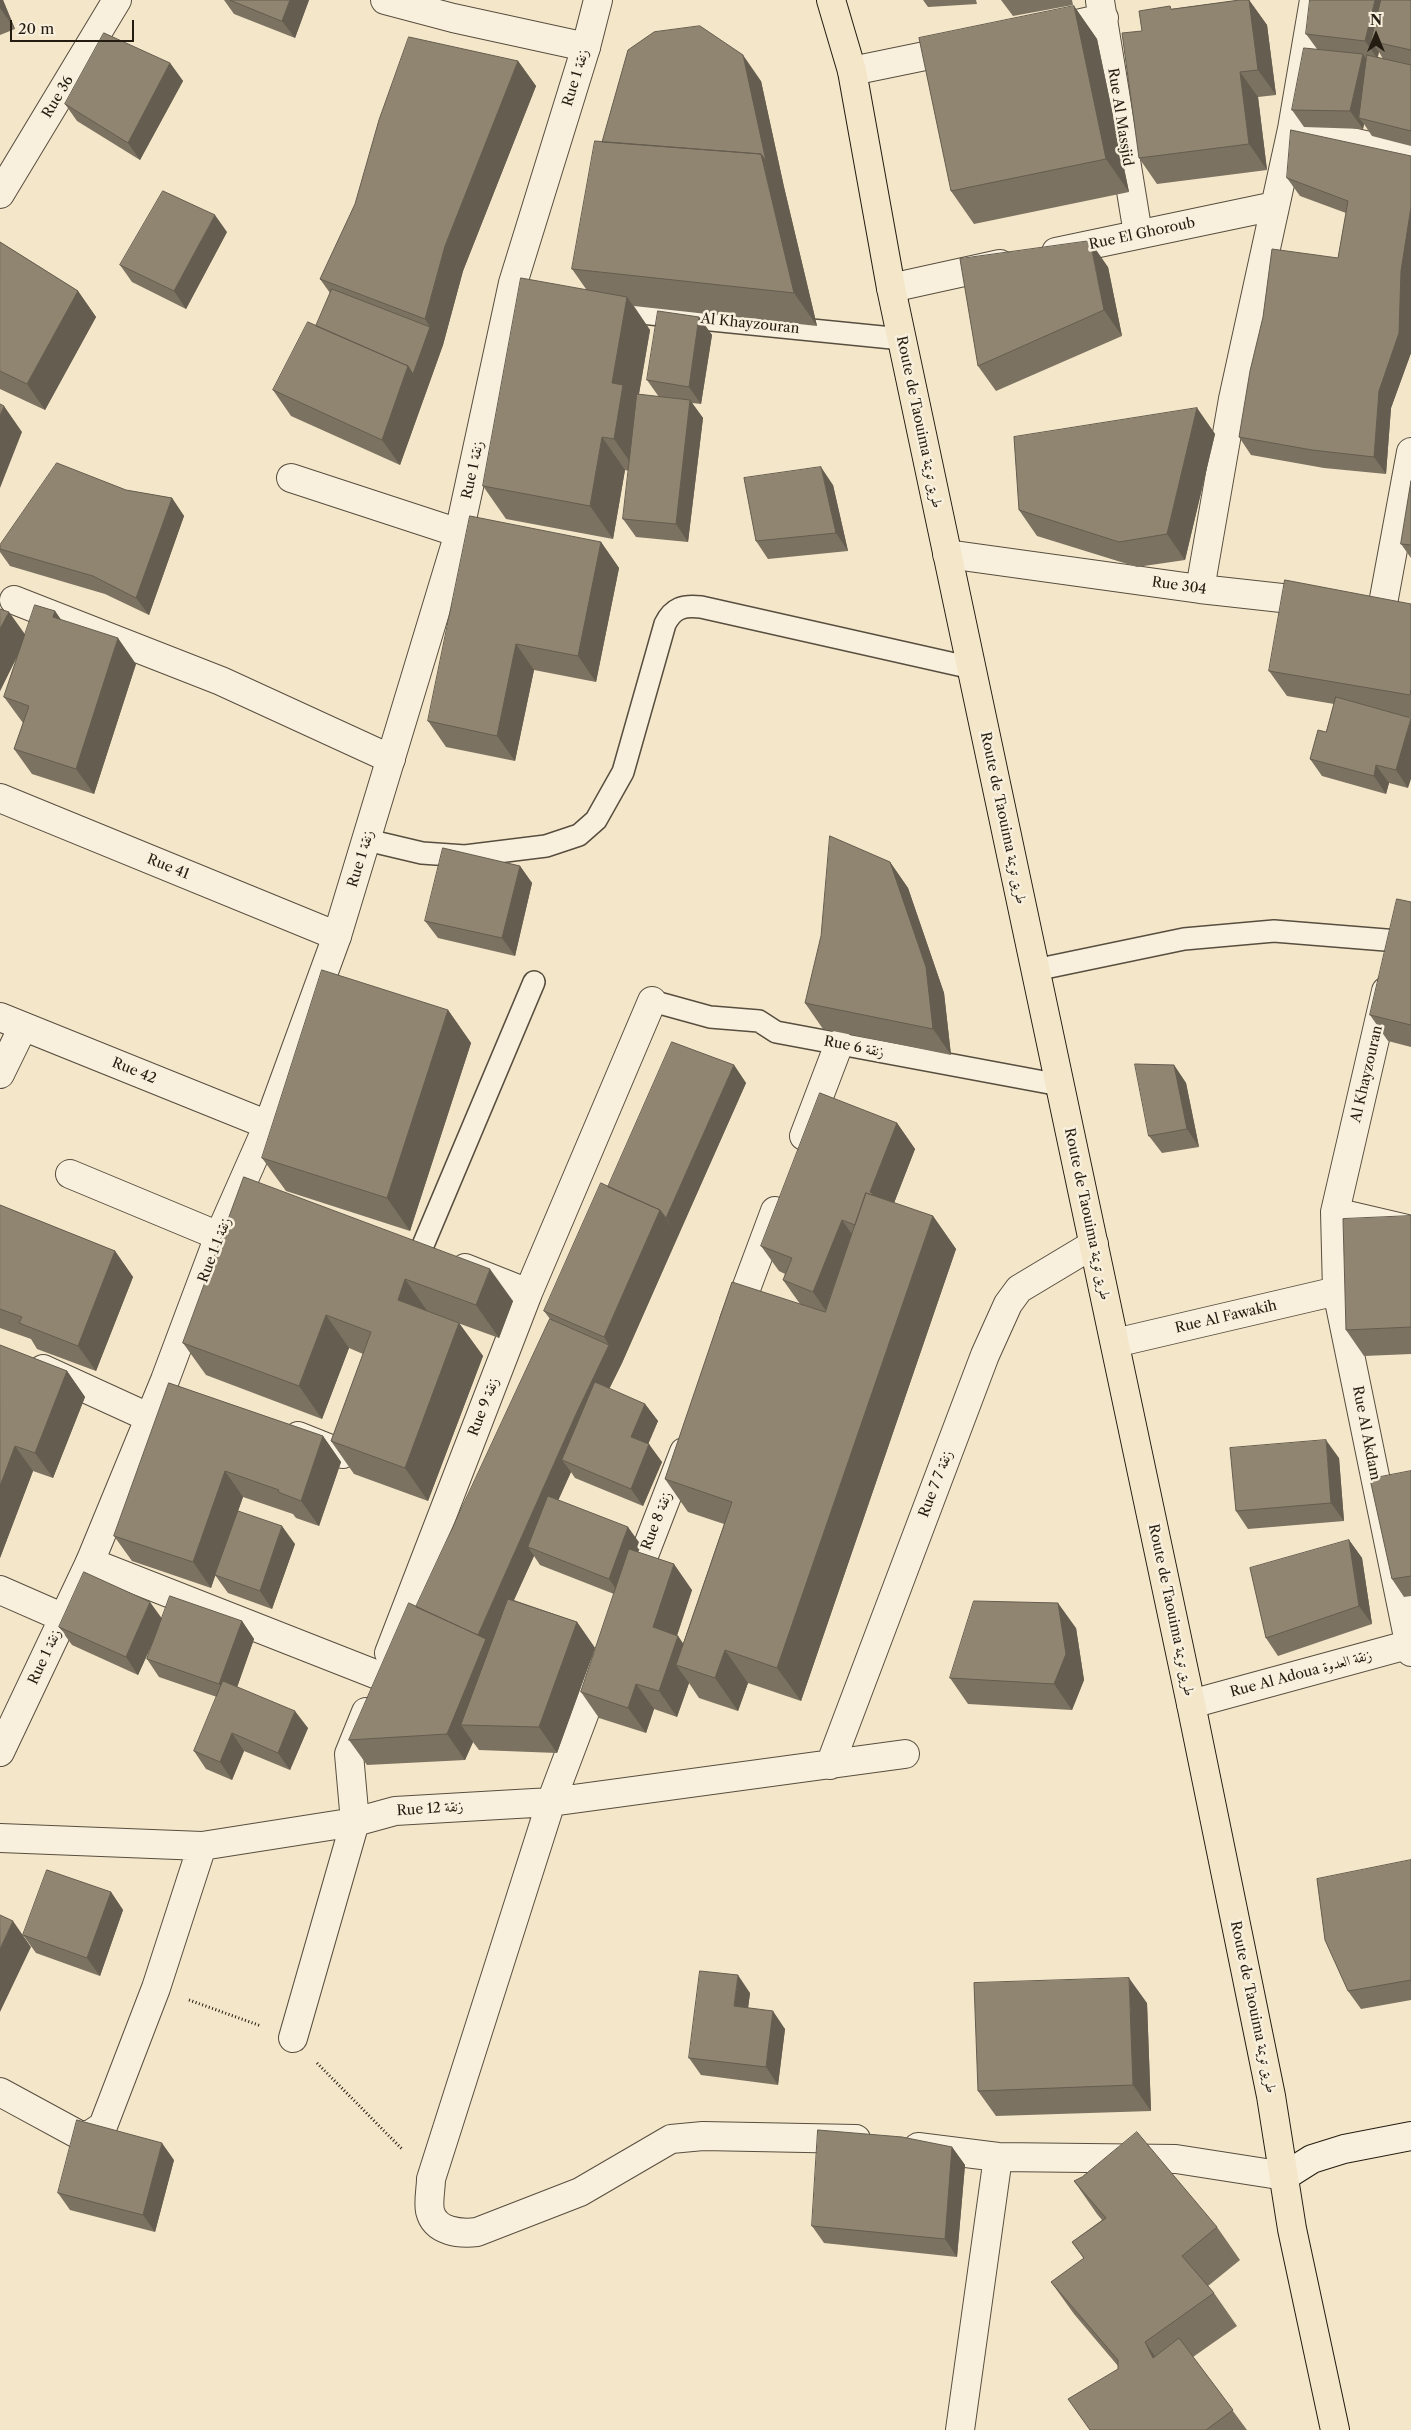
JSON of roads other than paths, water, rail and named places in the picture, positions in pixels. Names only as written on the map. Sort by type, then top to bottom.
[{"type":"main road","name":"Route de Taouima طريق تويمة","points":[[831,0],[852,70],[891,288],[1191,1704],[1269,2086],[1285,2176],[1292,2230],[1335,2430]]},
{"type":"street","name":"Rue 36","points":[[3,178],[117,0]]},
{"type":"street","points":[[385,0],[586,47]]},
{"type":"street","name":"Rue 1 زنقة","points":[[337,936],[459,533],[521,286],[598,0]]},
{"type":"street","points":[[1200,589],[1233,399],[1292,130],[1314,0]]},
{"type":"street","points":[[1027,34],[1102,9]]},
{"type":"street","name":"Rue Al Massjid","points":[[1102,9],[1138,234]]},
{"type":"street","points":[[852,70],[988,42]]},
{"type":"street","points":[[1304,56],[1333,60]]},
{"type":"street","points":[[1292,130],[1411,156]]},
{"type":"street","name":"Rue El Ghoroub","points":[[891,288],[1275,206]]},
{"type":"street","points":[[1382,609],[1411,452]]},
{"type":"street","points":[[291,478],[459,533]]},
{"type":"street","name":"Rue 304","points":[[947,554],[1200,589],[1382,609],[1411,616]]},
{"type":"street","points":[[14,600],[221,680],[391,759]]},
{"type":"street","name":"Rue 41","points":[[2,804],[337,936]]},
{"type":"street","name":"Al Khayzouran","points":[[1335,1212],[1398,941],[1408,916]]},
{"type":"street","name":"Rue 1 زنقة 1","points":[[90,1562],[148,1417],[165,1380],[219,1236],[268,1125],[337,936]]},
{"type":"street","name":"Rue 9 زنقة","points":[[355,1822],[349,1754],[528,1293],[652,1001]]},
{"type":"street","points":[[0,1074],[12,1022]]},
{"type":"street","name":"Rue 42","points":[[12,1022],[268,1125]]},
{"type":"street","points":[[797,1155],[839,1044]]},
{"type":"street","points":[[70,1174],[219,1236]]},
{"type":"street","points":[[238,1192],[266,1200]]},
{"type":"street","points":[[726,1340],[783,1192]]},
{"type":"street","points":[[1335,1212],[1411,1230]]},
{"type":"street","name":"Rue Al Akdam","points":[[1335,1212],[1338,1291],[1410,1647]]},
{"type":"street","points":[[393,1241],[421,1250],[528,1293]]},
{"type":"street","name":"Rue 7 زنقة 7","points":[[830,1765],[985,1355],[1008,1304],[1019,1289],[1094,1244]]},
{"type":"street","name":"Rue Al Fawakih","points":[[1115,1343],[1338,1291]]},
{"type":"street","points":[[31,1364],[148,1417]]},
{"type":"street","points":[[165,1380],[192,1391]]},
{"type":"street","points":[[272,1425],[343,1454]]},
{"type":"street","name":"Rue 8 زنقة","points":[[621,1617],[691,1432]]},
{"type":"street","points":[[90,1562],[380,1676]]},
{"type":"street","name":"Rue 1 زنقة","points":[[0,1752],[90,1562]]},
{"type":"street","points":[[0,1590],[64,1618]]},
{"type":"street","points":[[610,1645],[551,1802],[431,2179],[430,2212],[439,2224],[451,2232],[464,2234],[478,2232],[535,2212],[607,2179],[632,2160],[671,2139],[713,2136],[852,2138],[998,2157],[1176,2159],[1285,2176],[1312,2159],[1344,2149],[1411,2136]]},
{"type":"street","name":"Rue Al Adoua زنقة العدوة","points":[[1191,1704],[1410,1647]]},
{"type":"street","points":[[830,1765],[905,1754]]},
{"type":"street","name":"Rue 12 زنقة","points":[[0,1838],[202,1846],[355,1822],[395,1811],[551,1802],[830,1765]]},
{"type":"street","points":[[293,2038],[355,1822]]},
{"type":"street","points":[[0,2092],[81,2136],[98,2130],[106,2120],[156,1988],[202,1846]]},
{"type":"street","points":[[960,2430],[998,2157]]},
{"type":"lane","name":"Al Khayzouran","points":[[589,308],[902,338]]},
{"type":"lane","points":[[367,840],[422,853],[465,856],[546,846],[579,835],[596,820],[623,772],[665,624],[670,615],[678,608],[701,606],[972,668]]},
{"type":"lane","points":[[1035,970],[1184,939],[1274,931],[1398,941]]},
{"type":"lane","points":[[421,1250],[534,982]]},
{"type":"lane","name":"Rue 6 زنقة","points":[[652,1001],[710,1017],[760,1021],[776,1032],[1060,1085]]}]
